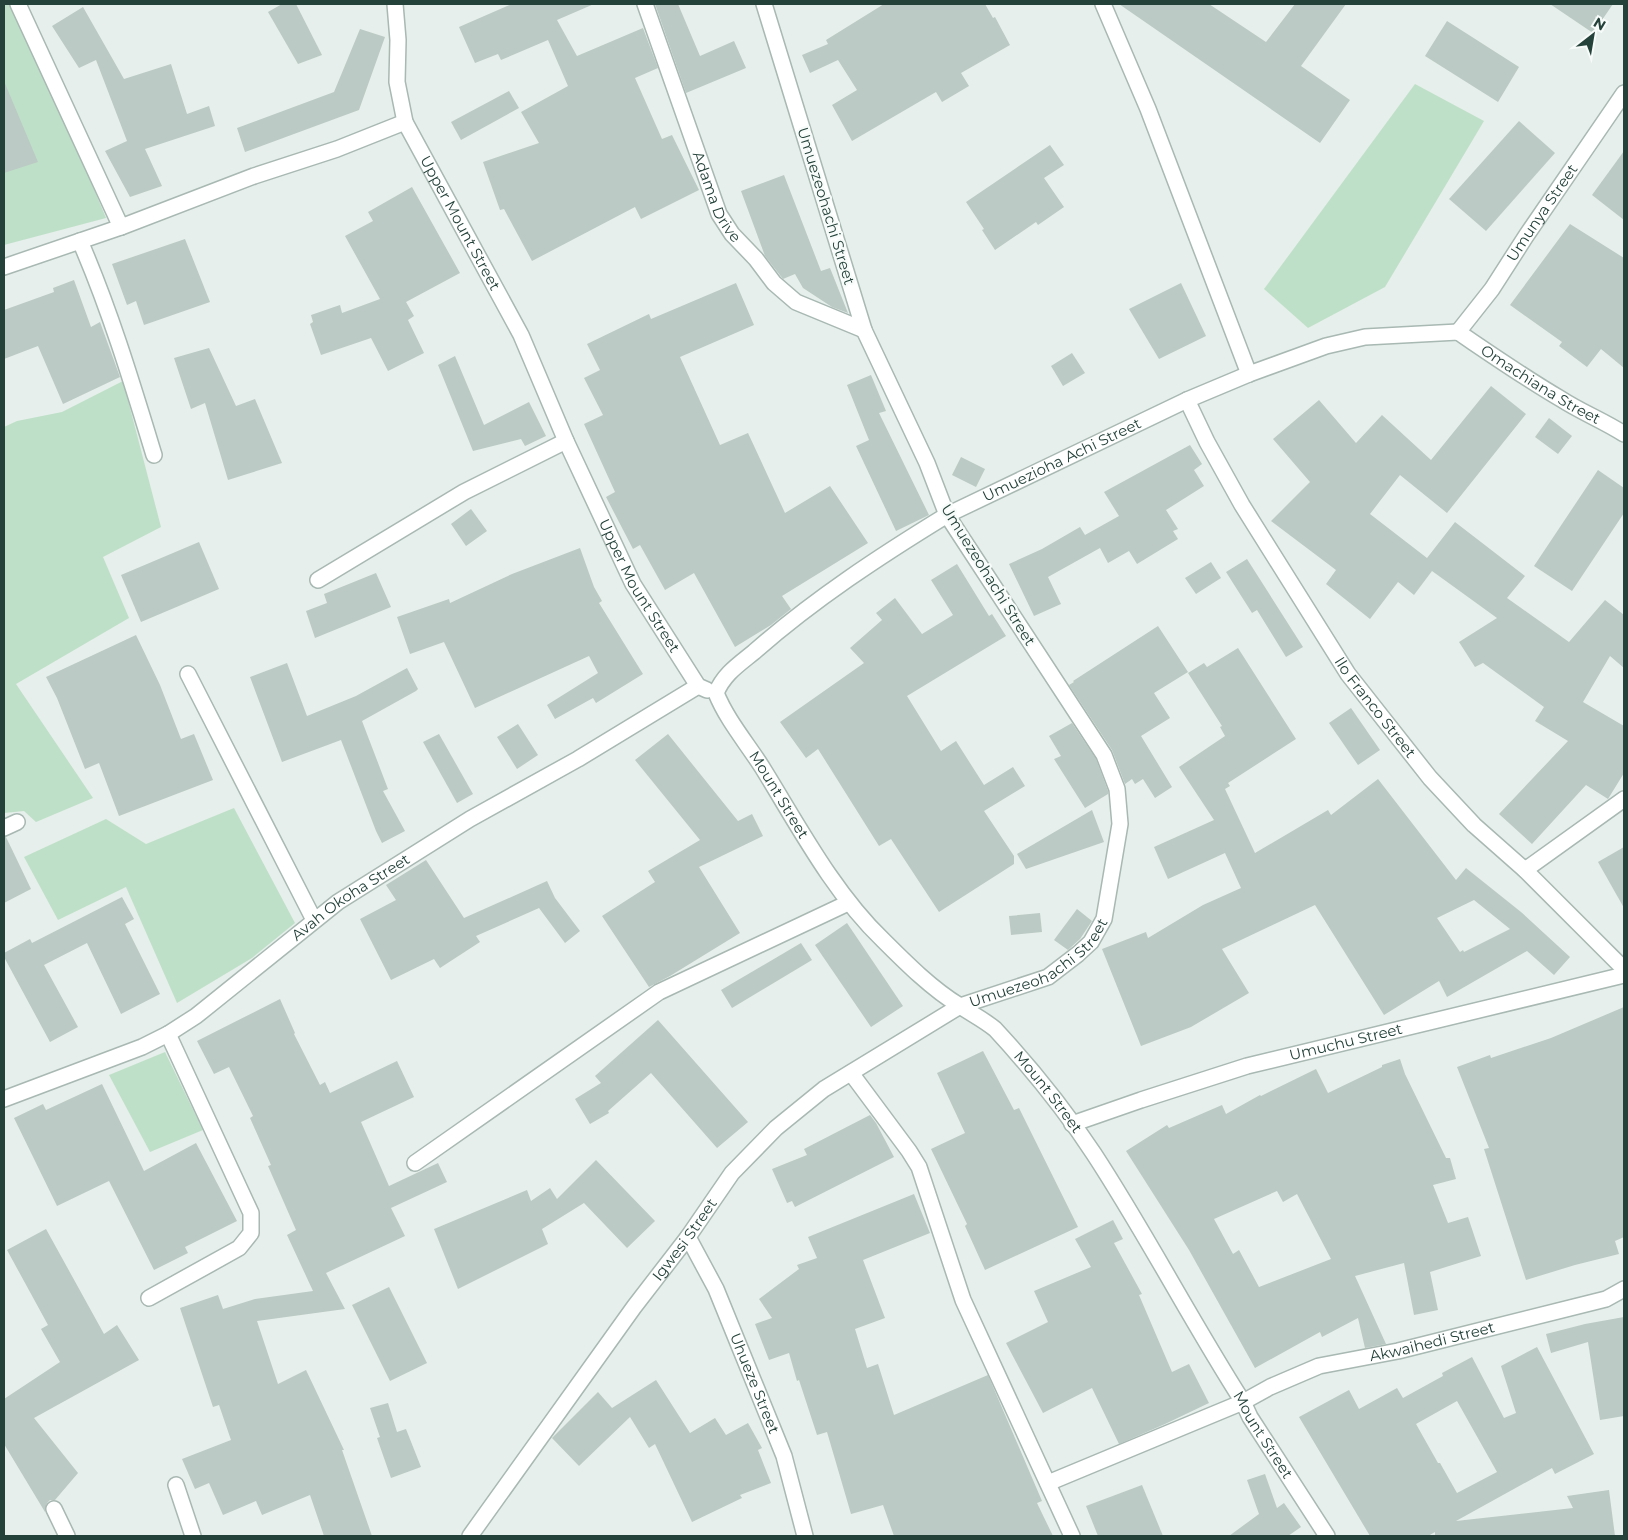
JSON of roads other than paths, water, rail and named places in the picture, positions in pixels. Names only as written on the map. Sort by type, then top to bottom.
[{"type":"street","points":[[18,4],[121,227]]},
{"type":"street","name":"Upper Mount Street","points":[[395,4],[398,40],[397,82],[405,122],[521,335],[566,441],[633,584],[698,686]]},
{"type":"street","name":"Adama Drive","points":[[645,4],[719,214],[732,234],[756,259],[774,283],[796,302],[864,330]]},
{"type":"street","name":"Umuezeohachi Street","points":[[764,4],[864,330],[926,463],[947,515],[1104,755],[1117,789],[1120,824],[1104,918],[1091,942],[1048,977],[960,1006]]},
{"type":"street","points":[[1103,4],[1148,109],[1250,374]]},
{"type":"street","name":"Umunya Street","points":[[1458,332],[1492,289],[1624,93]]},
{"type":"street","points":[[4,267],[121,227],[254,176],[336,149],[405,122]]},
{"type":"street","points":[[80,241],[132,380],[154,455]]},
{"type":"street","name":"Umuezioha Achi Street","points":[[716,693],[721,681],[767,641],[820,600],[947,515],[1187,400],[1326,346],[1364,337],[1458,332]]},
{"type":"street","name":"Omachiana Street","points":[[1458,332],[1511,369],[1624,434]]},
{"type":"street","name":"Ilo Franco Street","points":[[1187,400],[1207,442],[1242,505],[1348,674],[1430,778],[1474,825],[1525,870],[1624,969]]},
{"type":"street","points":[[318,580],[464,492],[566,441]]},
{"type":"street","points":[[188,674],[314,920]]},
{"type":"street","points":[[698,686],[716,693]]},
{"type":"street","name":"Avah Okoha Street","points":[[4,1099],[142,1047],[168,1034],[196,1016],[314,920],[362,886],[470,819],[571,763],[698,686]]},
{"type":"street","name":"Mount Street","points":[[716,693],[722,708],[748,745],[848,903],[881,939],[929,983],[994,1029],[1051,1094],[1110,1179],[1243,1402],[1250,1417],[1327,1536]]},
{"type":"street","points":[[1525,870],[1624,799]]},
{"type":"street","points":[[415,1162],[659,992],[848,903]]},
{"type":"street","name":"Umuchu Street","points":[[1072,1124],[1247,1066],[1624,975]]},
{"type":"street","name":"Igwesi Street","points":[[470,1536],[634,1307],[688,1237],[732,1173],[776,1128],[824,1089],[960,1006]]},
{"type":"street","points":[[149,1298],[239,1248],[251,1233],[251,1213],[168,1034]]},
{"type":"street","points":[[851,1073],[910,1151],[919,1167],[963,1300],[1072,1536]]},
{"type":"street","name":"Uhueze Street","points":[[688,1237],[716,1289],[784,1456],[805,1536]]},
{"type":"street","name":"Akwaihedi Street","points":[[1048,1483],[1243,1402],[1270,1387],[1318,1366],[1398,1351],[1606,1299],[1624,1290]]},
{"type":"street","points":[[176,1485],[193,1536]]},
{"type":"street","points":[[54,1509],[67,1536]]}]
